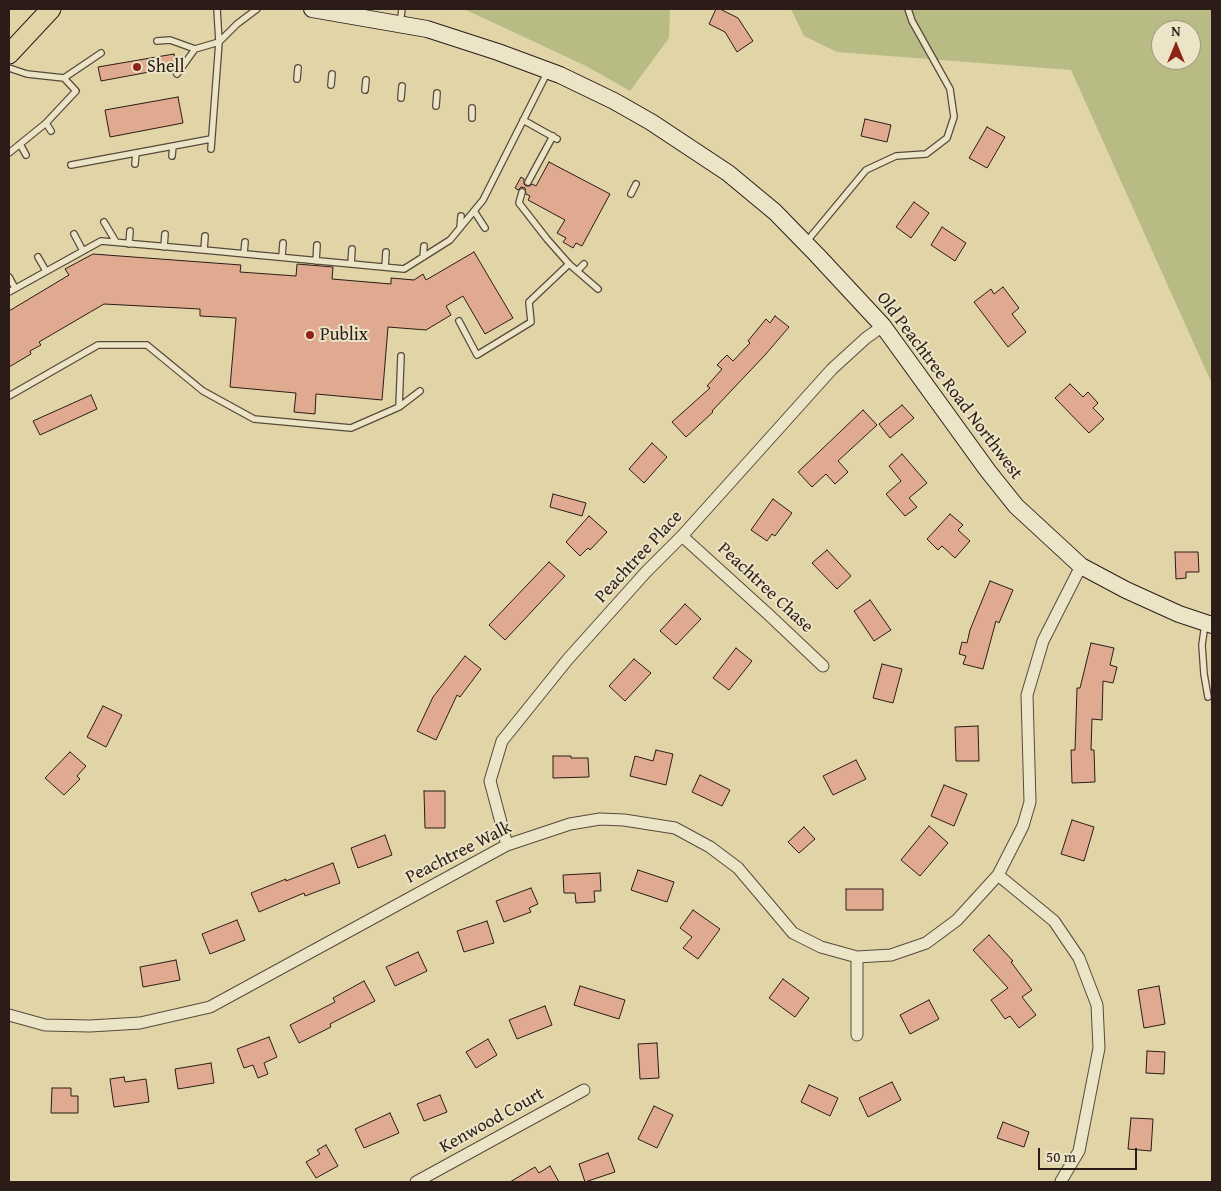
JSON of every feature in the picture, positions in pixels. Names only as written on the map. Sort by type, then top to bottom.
[{"type":"main road","name":"Old Peachtree Road Northwest","points":[[312,9],[401,16],[427,29],[498,52],[548,71],[614,101],[651,122],[728,173],[775,212],[883,326],[988,471],[1016,506],[1081,566],[1126,590],[1209,624]]},
{"type":"main road","points":[[9,54],[51,11]]},
{"type":"street","name":"Peachtree Place","points":[[507,844],[490,781],[502,741],[568,659],[832,369],[866,338],[883,326]]},
{"type":"street","name":"Peachtree Chase","points":[[682,536],[823,666]]},
{"type":"street","name":"Peachtree Walk","points":[[9,1015],[45,1025],[90,1026],[140,1023],[210,1007],[507,844],[570,824],[600,819],[624,820],[675,828],[710,847],[738,868],[793,933],[821,947],[857,956],[891,955],[926,943],[957,920],[998,875],[1023,826],[1030,802],[1027,695],[1043,641],[1081,566]]},
{"type":"street","points":[[998,875],[1054,921],[1079,958],[1097,1005],[1100,1048],[1079,1150],[1060,1181]]},
{"type":"street","points":[[857,956],[857,1035]]},
{"type":"street","name":"Kenwood Court","points":[[416,1182],[584,1090]]},
{"type":"lane","points":[[211,149],[219,42],[217,9]]},
{"type":"lane","points":[[157,41],[170,40],[195,49],[219,42],[237,24],[257,9]]},
{"type":"lane","points":[[806,243],[866,170],[896,156],[926,154],[947,138],[954,117],[950,90],[912,21],[908,9]]},
{"type":"lane","points":[[177,74],[195,49]]},
{"type":"lane","points":[[9,68],[26,74],[64,78],[101,53]]},
{"type":"lane","points":[[297,79],[298,68]]},
{"type":"lane","points":[[9,292],[101,241],[404,269],[450,240],[483,200],[548,71]]},
{"type":"lane","points":[[332,74],[332,85]]},
{"type":"lane","points":[[9,153],[46,122],[76,91],[64,78]]},
{"type":"lane","points":[[365,90],[366,80]]},
{"type":"lane","points":[[401,98],[402,86]]},
{"type":"lane","points":[[436,106],[437,93]]},
{"type":"lane","points":[[472,108],[472,118]]},
{"type":"lane","points":[[523,120],[555,137],[528,182]]},
{"type":"lane","points":[[46,122],[52,131]]},
{"type":"lane","points":[[71,165],[211,139]]},
{"type":"lane","points":[[20,144],[26,155]]},
{"type":"lane","points":[[172,156],[173,146]]},
{"type":"lane","points":[[135,164],[136,153]]},
{"type":"lane","points":[[631,194],[636,184]]},
{"type":"lane","points":[[522,192],[519,203],[569,264],[598,289]]},
{"type":"lane","points":[[474,211],[485,228]]},
{"type":"lane","points":[[460,228],[461,216]]},
{"type":"lane","points":[[104,222],[116,242]]},
{"type":"lane","points":[[129,244],[130,231]]},
{"type":"lane","points":[[74,234],[83,251]]},
{"type":"lane","points":[[164,247],[165,234]]},
{"type":"lane","points":[[204,250],[205,236]]},
{"type":"lane","points":[[244,254],[245,242]]},
{"type":"lane","points":[[282,258],[283,243]]},
{"type":"lane","points":[[316,260],[317,245]]},
{"type":"lane","points":[[423,257],[424,246]]},
{"type":"lane","points":[[351,264],[352,249]]},
{"type":"lane","points":[[385,267],[386,252]]},
{"type":"lane","points":[[38,257],[46,271]]},
{"type":"lane","points":[[459,321],[477,355],[531,322],[529,302],[569,264]]},
{"type":"lane","points":[[577,271],[584,264]]},
{"type":"lane","points":[[9,277],[15,288]]},
{"type":"lane","points":[[9,396],[98,345],[147,345],[203,391],[254,419],[352,428],[399,407],[420,391]]},
{"type":"lane","points":[[399,407],[401,356]]},
{"type":"lane","points":[[1208,697],[1209,688],[1202,645],[1209,624]]},
{"type":"green space","points":[[464,9],[670,9],[669,38],[630,91],[586,66]]},
{"type":"green space","points":[[791,9],[1212,9],[1212,384],[1071,70],[837,52],[804,36]]},
{"type":"building","points":[[716,9],[720,9],[738,18],[753,41],[737,52],[725,32],[709,24]]},
{"type":"building","name":"Shell","points":[[174,54],[176,67],[101,81],[98,67]]},
{"type":"building","points":[[178,97],[183,123],[110,137],[105,110]]},
{"type":"building","points":[[865,119],[891,125],[887,142],[861,136]]},
{"type":"building","points":[[987,127],[1005,137],[987,168],[969,158]]},
{"type":"building","points":[[549,162],[610,194],[582,246],[576,243],[573,248],[563,242],[566,238],[557,233],[565,220],[528,200],[530,196],[526,194],[525,188],[521,187],[518,190],[515,188],[521,177],[524,179],[526,186],[532,184],[536,186]]},
{"type":"building","points":[[914,202],[929,213],[911,238],[896,227]]},
{"type":"building","points":[[942,227],[966,243],[955,261],[931,245]]},
{"type":"building","points":[[474,252],[513,318],[485,334],[463,296],[446,306],[451,315],[426,330],[388,327],[382,400],[316,394],[315,414],[294,412],[296,393],[230,387],[236,318],[200,316],[200,309],[104,304],[39,342],[41,345],[30,351],[31,354],[9,367],[9,311],[69,275],[65,269],[93,254],[241,265],[240,272],[296,276],[297,264],[333,267],[332,279],[391,284],[391,278],[414,280],[423,274],[426,280]]},
{"type":"building","points":[[1003,287],[1019,308],[1012,314],[1026,332],[1008,347],[974,302],[991,289],[994,294]]},
{"type":"building","points":[[775,316],[789,327],[713,412],[686,437],[672,422],[710,388],[707,386],[722,369],[717,365],[727,355],[733,361],[750,343],[748,341],[766,319],[770,323]]},
{"type":"building","points":[[1070,384],[1083,397],[1088,392],[1098,403],[1093,408],[1104,419],[1089,433],[1055,398]]},
{"type":"building","points":[[91,395],[97,409],[40,435],[33,421]]},
{"type":"building","points":[[902,405],[914,418],[890,438],[879,424]]},
{"type":"building","points":[[863,410],[877,425],[838,461],[848,472],[835,484],[826,474],[812,487],[798,472]]},
{"type":"building","points":[[652,443],[667,457],[644,483],[629,469]]},
{"type":"building","points":[[902,454],[927,483],[909,498],[917,507],[905,516],[886,494],[901,481],[889,466]]},
{"type":"building","points":[[553,494],[586,503],[582,516],[550,507]]},
{"type":"building","points":[[773,499],[792,513],[775,536],[772,534],[767,541],[751,530]]},
{"type":"building","points":[[950,514],[963,525],[958,530],[970,541],[955,558],[942,546],[938,550],[927,539]]},
{"type":"building","points":[[589,516],[607,532],[590,550],[588,548],[580,556],[566,542]]},
{"type":"building","points":[[827,550],[851,576],[837,589],[812,563]]},
{"type":"building","points":[[1175,552],[1198,552],[1199,572],[1186,572],[1186,578],[1176,579]]},
{"type":"building","points":[[549,562],[565,576],[505,640],[489,625]]},
{"type":"building","points":[[990,581],[1013,590],[999,623],[996,621],[983,669],[963,664],[966,656],[959,654],[962,642],[967,643],[970,630]]},
{"type":"building","points":[[870,600],[891,630],[874,641],[854,611]]},
{"type":"building","points":[[685,604],[701,619],[676,645],[660,631]]},
{"type":"building","points":[[1091,643],[1114,648],[1110,665],[1117,667],[1113,683],[1103,681],[1102,720],[1092,719],[1091,750],[1094,750],[1095,782],[1072,783],[1071,750],[1075,750],[1077,688],[1080,688]]},
{"type":"building","points":[[736,648],[752,661],[729,690],[713,678]]},
{"type":"building","points":[[465,656],[481,669],[460,697],[457,695],[436,740],[417,731],[433,697]]},
{"type":"building","points":[[634,659],[651,673],[625,701],[609,686]]},
{"type":"building","points":[[882,664],[902,669],[893,703],[873,698]]},
{"type":"building","points":[[103,706],[122,715],[106,747],[87,737]]},
{"type":"building","points":[[978,726],[979,761],[956,761],[955,727]]},
{"type":"building","points":[[656,750],[673,754],[666,785],[630,776],[635,756],[653,761]]},
{"type":"building","points":[[70,752],[86,766],[77,776],[80,779],[64,795],[45,778]]},
{"type":"building","points":[[553,756],[588,758],[589,777],[553,778]]},
{"type":"building","points":[[856,760],[866,779],[833,795],[823,776]]},
{"type":"building","points":[[700,775],[730,790],[722,806],[692,792]]},
{"type":"building","points":[[944,785],[967,794],[954,826],[931,816]]},
{"type":"building","points":[[424,791],[445,791],[445,828],[425,828]]},
{"type":"building","points":[[1072,820],[1094,827],[1084,861],[1061,854]]},
{"type":"building","points":[[929,826],[948,843],[920,876],[901,860]]},
{"type":"building","points":[[804,827],[815,839],[799,853],[788,842]]},
{"type":"building","points":[[385,835],[392,855],[358,868],[351,848]]},
{"type":"building","points":[[333,863],[340,883],[305,896],[304,893],[259,912],[251,893]]},
{"type":"building","points":[[638,870],[674,882],[667,902],[631,890]]},
{"type":"building","points":[[600,873],[601,891],[594,891],[595,902],[576,903],[575,893],[564,893],[563,875]]},
{"type":"building","points":[[531,888],[538,904],[529,908],[531,912],[504,922],[496,901]]},
{"type":"building","points":[[846,889],[883,889],[883,910],[846,910]]},
{"type":"building","points":[[693,910],[720,929],[698,959],[683,948],[692,937],[680,928]]},
{"type":"building","points":[[237,920],[245,940],[210,954],[202,934]]},
{"type":"building","points":[[487,921],[494,943],[464,952],[457,931]]},
{"type":"building","points":[[989,935],[1013,961],[1011,962],[1032,990],[1022,997],[1036,1015],[1019,1028],[1010,1016],[1005,1019],[991,1000],[1008,988],[973,950]]},
{"type":"building","points":[[418,952],[427,971],[395,986],[386,967]]},
{"type":"building","points":[[176,960],[180,980],[143,987],[140,967]]},
{"type":"building","points":[[783,979],[809,998],[795,1017],[769,998]]},
{"type":"building","points":[[364,981],[375,1001],[330,1024],[331,1027],[299,1043],[290,1025],[335,1002],[333,998]]},
{"type":"building","points":[[580,986],[625,1000],[619,1019],[574,1005]]},
{"type":"building","points":[[1159,986],[1165,1024],[1144,1028],[1138,990]]},
{"type":"building","points":[[929,1000],[939,1019],[910,1034],[900,1015]]},
{"type":"building","points":[[545,1006],[552,1025],[517,1039],[509,1020]]},
{"type":"building","points":[[269,1037],[277,1057],[264,1063],[268,1074],[258,1078],[253,1065],[244,1068],[237,1049]]},
{"type":"building","points":[[488,1039],[497,1055],[476,1068],[466,1052]]},
{"type":"building","points":[[657,1043],[659,1078],[640,1079],[638,1044]]},
{"type":"building","points":[[1147,1051],[1165,1052],[1164,1074],[1146,1073]]},
{"type":"building","points":[[211,1063],[214,1083],[178,1089],[175,1069]]},
{"type":"building","points":[[124,1077],[125,1082],[146,1079],[149,1102],[114,1107],[110,1079]]},
{"type":"building","points":[[892,1082],[901,1100],[868,1117],[859,1098]]},
{"type":"building","points":[[809,1085],[838,1098],[830,1116],[801,1102]]},
{"type":"building","points":[[52,1088],[71,1088],[71,1096],[78,1096],[78,1113],[51,1113]]},
{"type":"building","points":[[440,1095],[447,1112],[424,1121],[417,1104]]},
{"type":"building","points":[[654,1106],[673,1115],[657,1148],[638,1139]]},
{"type":"building","points":[[390,1113],[399,1133],[364,1148],[355,1129]]},
{"type":"building","points":[[1131,1118],[1153,1119],[1151,1151],[1128,1149]]},
{"type":"building","points":[[1003,1122],[1029,1132],[1024,1147],[997,1138]]},
{"type":"building","points":[[326,1145],[338,1166],[316,1178],[306,1162],[320,1154],[317,1150]]},
{"type":"building","points":[[608,1153],[615,1172],[585,1182],[579,1164]]},
{"type":"building","points":[[550,1166],[559,1182],[510,1182],[535,1167],[539,1173]]},
{"type":"place","name":"Shell","points":[[137,67]]},
{"type":"place","name":"Publix","points":[[310,335]]}]
